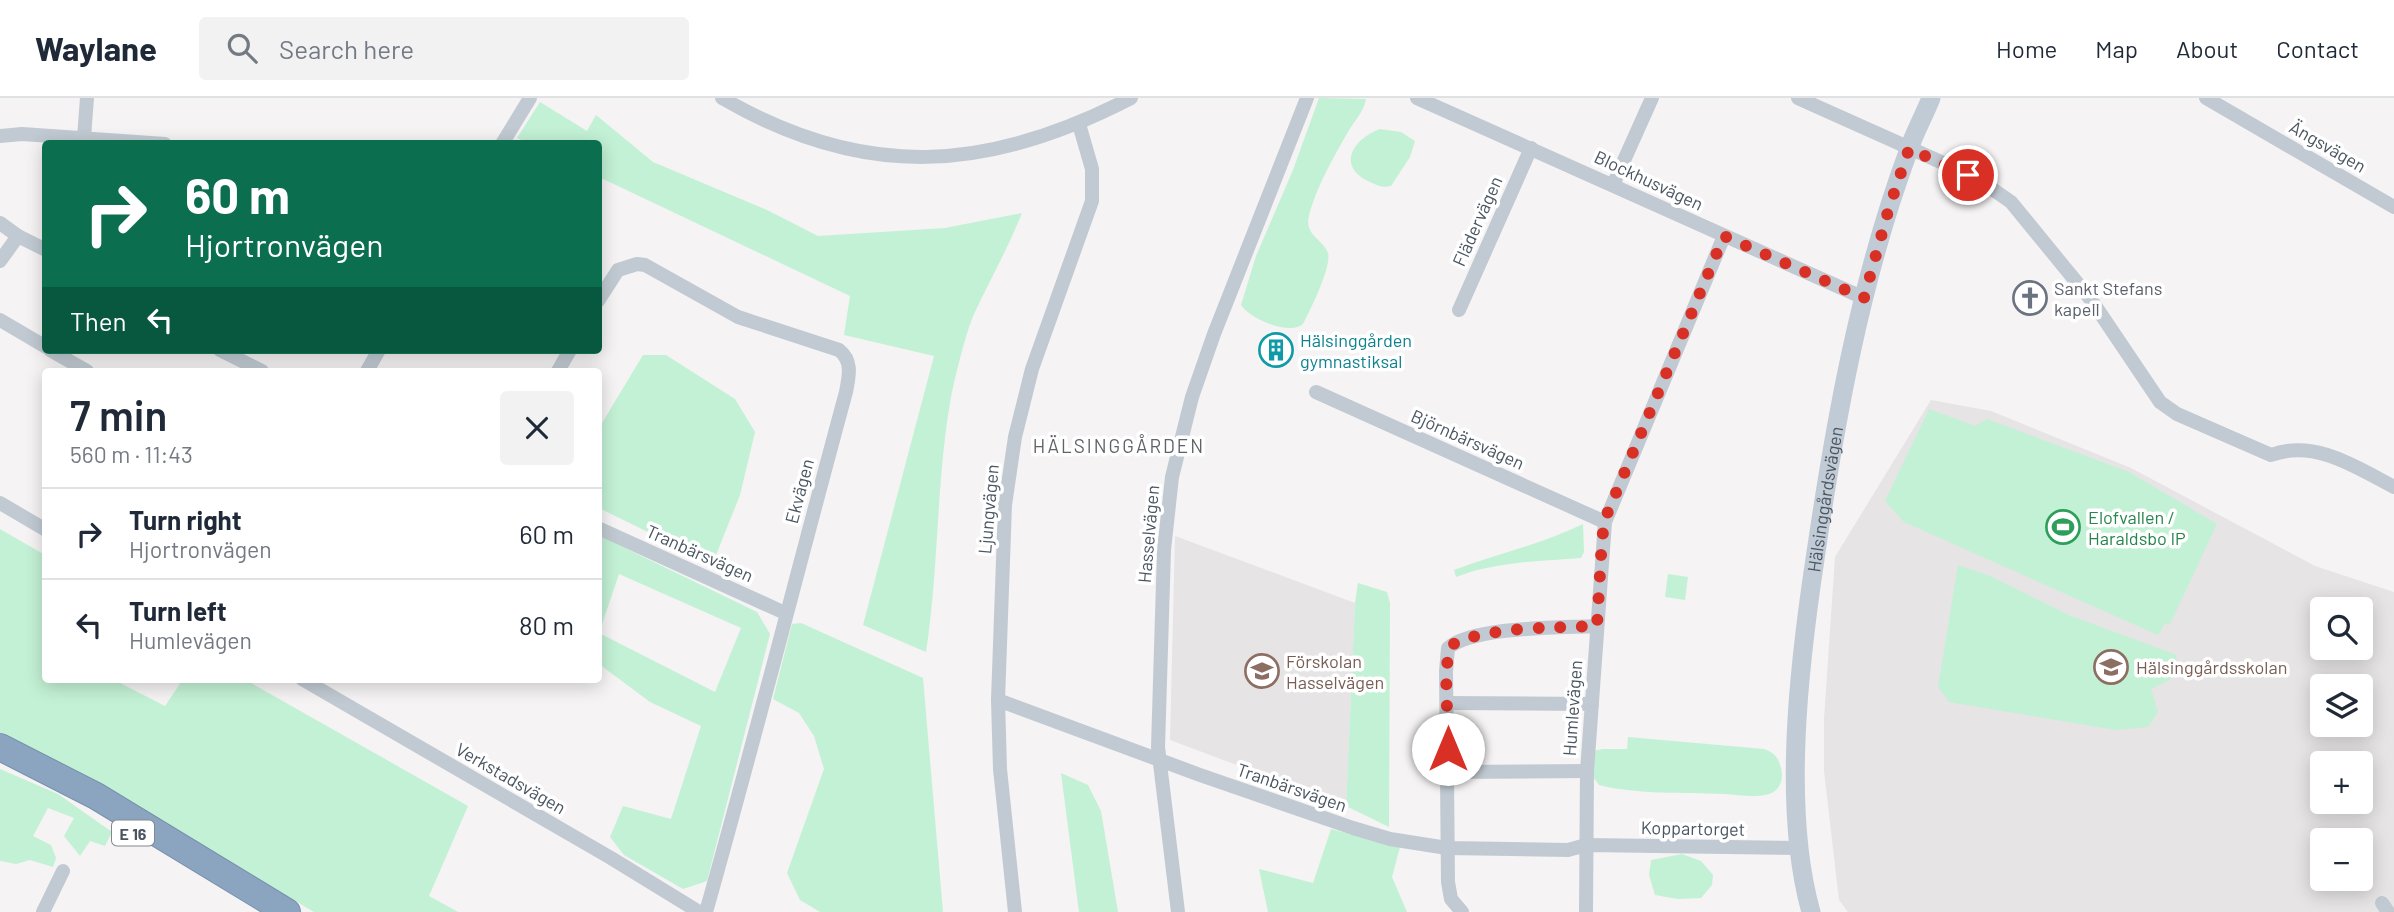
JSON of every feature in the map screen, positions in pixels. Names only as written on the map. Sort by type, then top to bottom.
[{"type":"highway","name":"E 16","points":[[0,747],[96,796],[262,904]]},
{"type":"highway","name":"E 16","points":[[0,762],[262,904],[288,912]]},
{"type":"street","points":[[84,138],[87,98]]},
{"type":"street","points":[[504,140],[530,98]]},
{"type":"street","points":[[722,98],[805,137],[847,149],[892,157],[934,157],[991,150],[1079,124],[1131,98]]},
{"type":"street","name":"Hasselvägen","points":[[1178,912],[1158,758],[1164,550],[1177,452],[1192,397],[1214,334],[1307,98]]},
{"type":"street","name":"Blockhusvägen","points":[[1417,98],[1864,298]]},
{"type":"street","points":[[1614,185],[1652,98]]},
{"type":"street","points":[[1797,98],[1985,184],[2011,202],[2092,301],[2156,398],[2168,409],[2271,456],[2285,450],[2318,451],[2394,487]]},
{"type":"street","name":"Hälsinggårdsvägen","points":[[1811,912],[1803,885],[1797,802],[1802,649],[1834,440],[1864,298],[1889,208],[1909,149],[1931,98]]},
{"type":"street","name":"Ängsvägen","points":[[2206,98],[2394,207]]},
{"type":"street","name":"Ljungvägen","points":[[1015,912],[1000,769],[998,700],[1005,505],[1015,437],[1032,369],[1088,217],[1093,194],[1092,169],[1079,124]]},
{"type":"street","points":[[0,136],[22,134],[111,140]]},
{"type":"street","name":"Flädervägen","points":[[1459,310],[1531,149]]},
{"type":"street","points":[[0,223],[42,248]]},
{"type":"street","points":[[0,261],[18,236]]},
{"type":"street","name":"Humlevägen","points":[[1586,912],[1587,771],[1605,522],[1724,236]]},
{"type":"street","name":"Ekvägen","points":[[602,296],[618,270],[637,264],[645,265],[738,317],[830,347],[845,355],[849,369],[846,392],[748,765],[706,912]]},
{"type":"street","points":[[0,320],[42,345]]},
{"type":"street","points":[[57,354],[82,368]]},
{"type":"street","points":[[228,354],[256,368]]},
{"type":"street","name":"Björnbärsvägen","points":[[1316,392],[1605,522]]},
{"type":"street","points":[[0,503],[42,528]]},
{"type":"street","name":"Tranbärsvägen","points":[[602,530],[786,613]]},
{"type":"street","points":[[1462,912],[1455,906],[1449,892],[1448,650],[1459,640],[1490,634],[1597,626]]},
{"type":"street","name":"Verkstadsvägen","points":[[309,683],[699,912]]},
{"type":"street","name":"Tranbärsvägen","points":[[998,700],[1390,839],[1447,848],[1569,850],[1586,845]]},
{"type":"street","points":[[1448,703],[1592,704]]},
{"type":"street","points":[[1448,772],[1587,771]]},
{"type":"street","name":"Koppartorget","points":[[1586,845],[1800,848]]},
{"type":"street","points":[[43,912],[62,871]]},
{"type":"shaded area","name":"Hälsinggårdsskolan","points":[[1931,400],[1991,411],[2131,468],[2315,566],[2394,592],[2394,912],[1848,912],[1839,900],[1824,771],[1824,719],[1835,557]]},
{"type":"shaded area","name":"Förskolan Hasselvägen","points":[[1175,536],[1355,603],[1346,806],[1170,740]]},
{"type":"green space","points":[[1319,98],[1366,99],[1326,173],[1309,216],[1311,232],[1328,253],[1324,278],[1303,324],[1297,327],[1280,327],[1253,316],[1241,305],[1256,256],[1293,170]]},
{"type":"green space","points":[[540,102],[587,131],[596,115],[653,162],[767,210],[818,236],[945,228],[1022,213],[974,314],[951,397],[926,652],[863,625],[934,356],[844,335],[850,296],[602,178],[602,140],[517,138]]},
{"type":"green space","points":[[1380,129],[1401,132],[1415,141],[1410,157],[1388,187],[1378,186],[1360,176],[1351,162],[1355,147]]},
{"type":"green space","points":[[643,355],[666,355],[735,399],[755,432],[740,495],[714,560],[602,509],[602,423]]},
{"type":"green space","points":[[1929,409],[1975,426],[1987,419],[2129,472],[2217,524],[2170,624],[2165,623],[2158,635],[1904,522],[1885,501]]},
{"type":"green space","points":[[1583,524],[1584,552],[1581,558],[1502,565],[1456,577],[1454,570],[1536,543]]},
{"type":"green space","points":[[0,529],[42,553],[42,683],[120,683],[165,706],[180,683],[251,683],[468,806],[429,896],[458,912],[314,912],[75,770],[0,736]]},
{"type":"green space","points":[[602,537],[757,612],[770,634],[707,881],[683,889],[624,855],[610,837],[623,806],[671,819],[701,726],[650,702],[602,666],[602,635],[715,692],[741,628],[619,574],[602,624]]},
{"type":"green space","points":[[1958,565],[1990,576],[2071,616],[2177,655],[2171,679],[2151,689],[2158,712],[2148,727],[2115,730],[1949,702],[1938,687]]},
{"type":"green space","points":[[1668,574],[1688,577],[1685,600],[1665,597]]},
{"type":"green space","points":[[1358,583],[1387,592],[1390,603],[1389,827],[1346,806]]},
{"type":"green space","points":[[801,623],[923,678],[943,912],[820,912],[800,900],[787,873],[824,769],[814,736],[799,713],[773,699],[792,624]]},
{"type":"green space","points":[[1628,737],[1764,749],[1777,758],[1782,772],[1781,780],[1773,792],[1753,796],[1645,792],[1599,785],[1593,777],[1593,751],[1627,749]]},
{"type":"green space","points":[[0,769],[58,794],[112,832],[105,846],[90,841],[80,856],[64,836],[74,818],[48,808],[33,836],[51,845],[56,858],[53,867],[30,860],[16,864],[0,861]]},
{"type":"green space","points":[[1061,773],[1088,785],[1101,811],[1118,912],[1079,912]]},
{"type":"green space","points":[[1331,829],[1400,847],[1392,877],[1407,912],[1268,912],[1259,869],[1313,883]]},
{"type":"green space","points":[[1682,854],[1701,861],[1713,875],[1712,885],[1701,898],[1678,899],[1655,895],[1649,875],[1651,860]]},
{"type":"place","name":"Sankt Stefans kapell","points":[[2030,298]]},
{"type":"place","name":"Hälsinggården gymnastiksal","points":[[1276,350]]},
{"type":"place","name":"Elofvallen / Haraldsbo IP","points":[[2063,527]]},
{"type":"place","name":"Hälsinggårdsskolan","points":[[2111,667]]},
{"type":"place","name":"Förskolan Hasselvägen","points":[[1262,671]]},
{"type":"district","name":"HÄLSINGGÅRDEN","points":[[1119,445]]},
{"type":"route","points":[[1448,749],[1446,671],[1450,646],[1459,640],[1490,634],[1597,626],[1605,519],[1724,236],[1864,298],[1909,149],[1968,175]]}]
